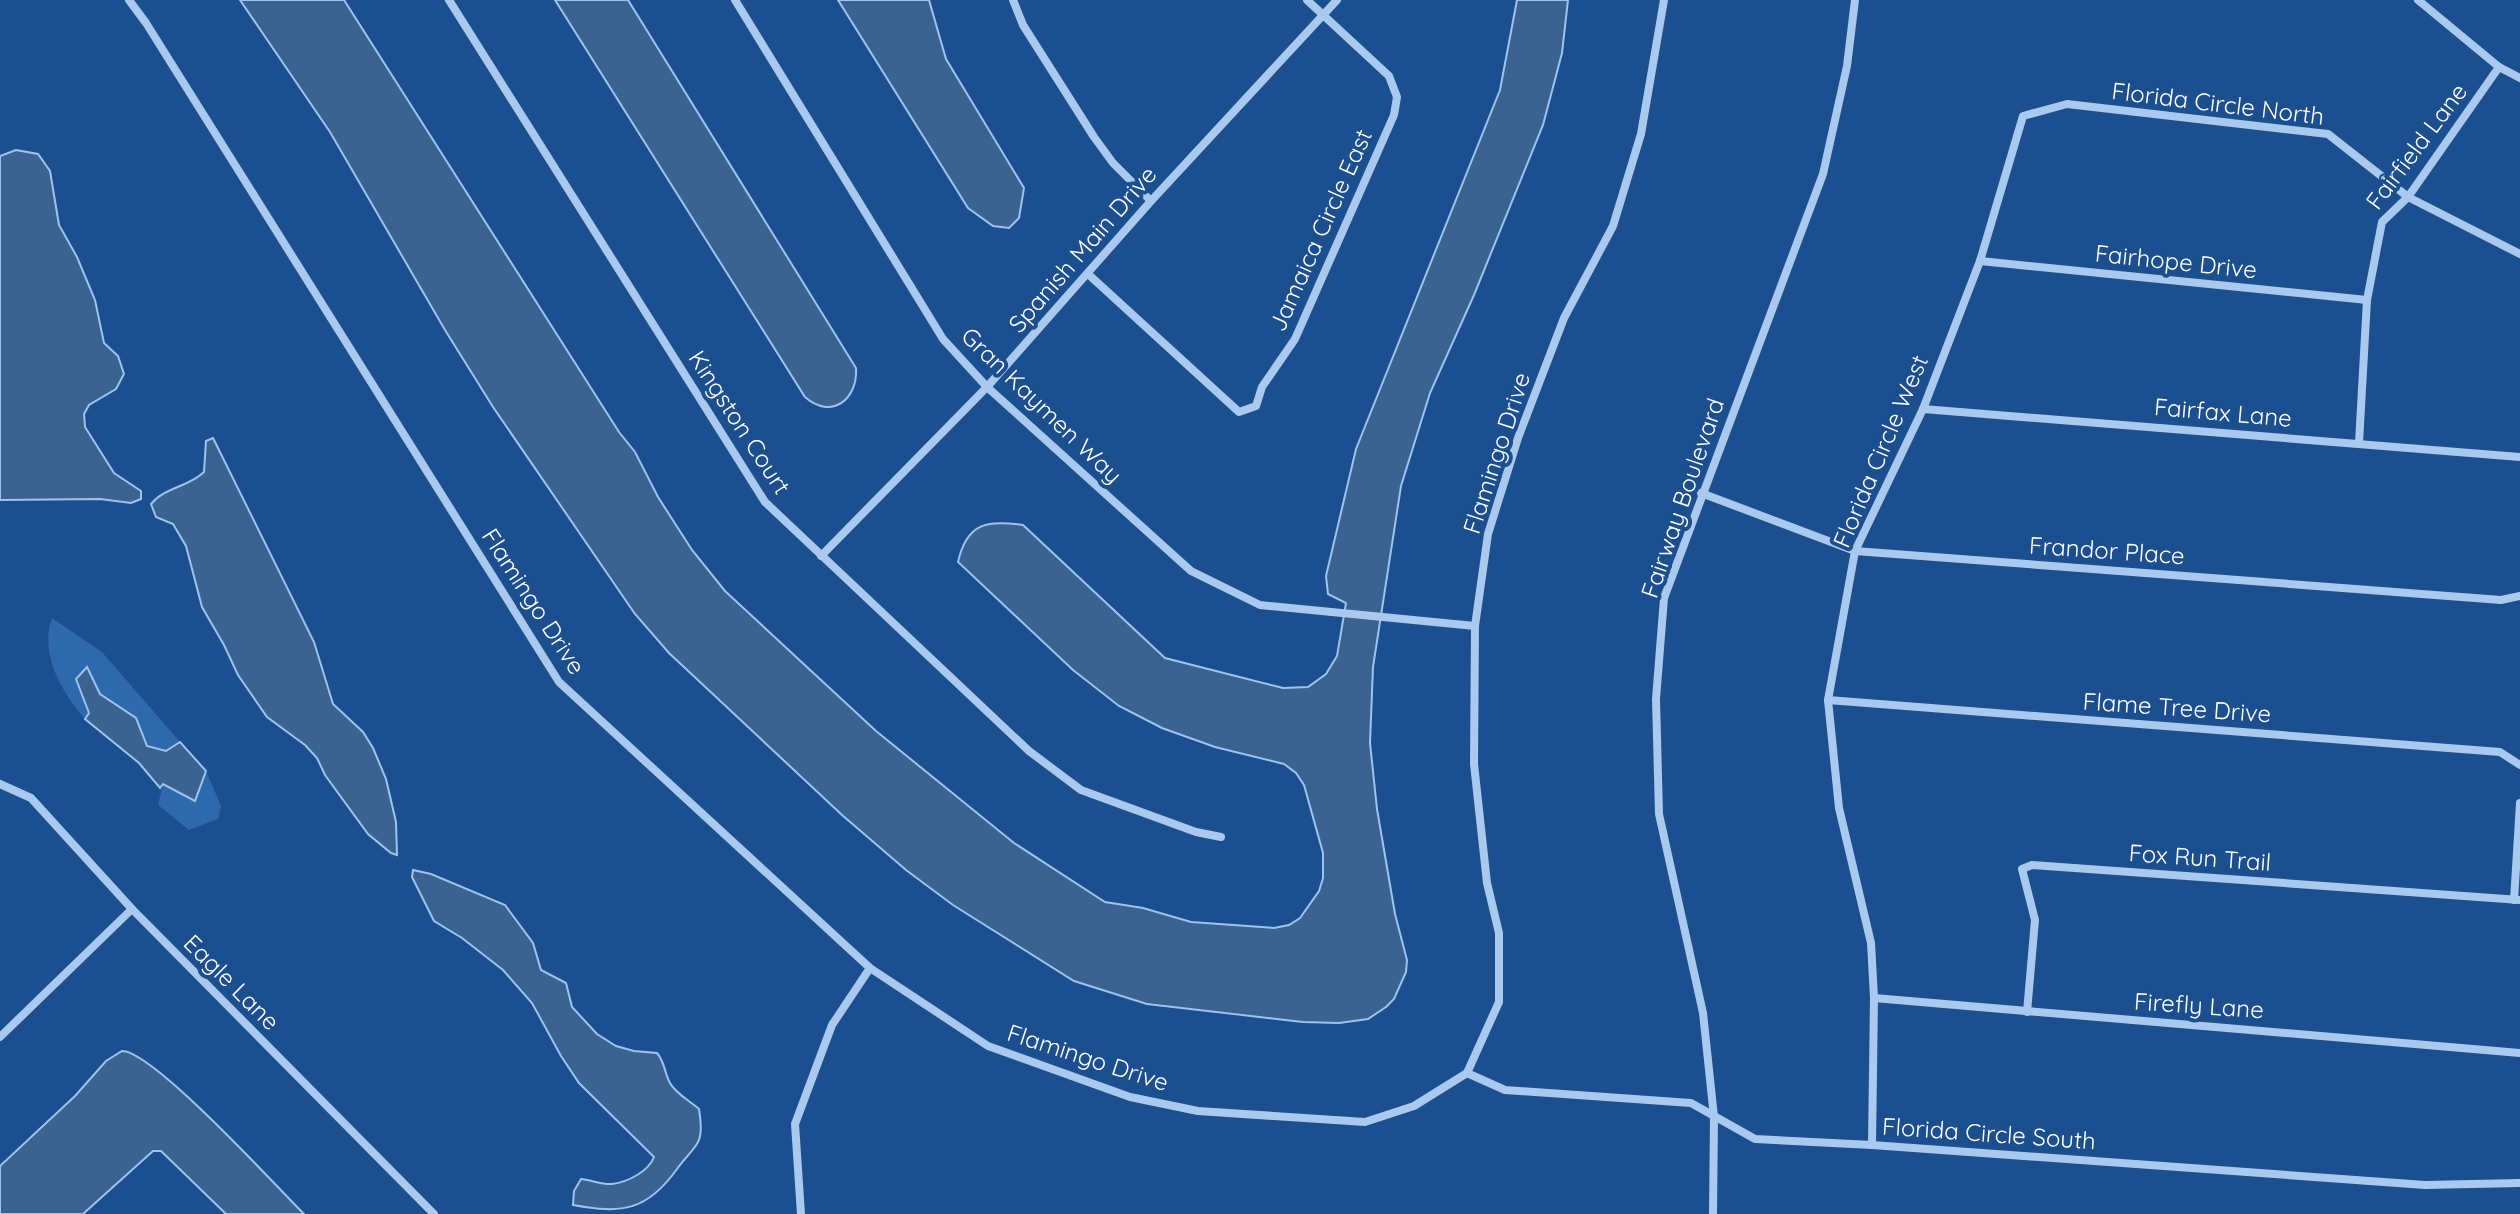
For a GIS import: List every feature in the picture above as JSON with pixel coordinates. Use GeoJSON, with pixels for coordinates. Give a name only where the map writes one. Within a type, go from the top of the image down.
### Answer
{"type":"FeatureCollection","features":[{"type":"Feature","properties":{"kind":"street","name":"Flamingo Drive"},"geometry":{"type":"LineString","coordinates":[[129,0],[559,682],[870,968],[988,1046],[1130,1097],[1198,1111],[1365,1122],[1414,1106],[1467,1073],[1499,1002],[1499,933],[1487,883],[1474,764],[1475,626],[1488,534],[1518,438],[1564,318],[1618,211],[1641,134],[1664,0]]}},
{"type":"Feature","properties":{"kind":"street","name":"Kingston Court"},"geometry":{"type":"LineString","coordinates":[[449,0],[765,502],[1029,751],[1081,790],[1196,832],[1221,837]]}},
{"type":"Feature","properties":{"kind":"street","name":"Gran Kaymen Way"},"geometry":{"type":"LineString","coordinates":[[735,0],[943,339],[987,387],[1191,571],[1260,605],[1475,626]]}},
{"type":"Feature","properties":{"kind":"street"},"geometry":{"type":"LineString","coordinates":[[1013,0],[1023,25],[1094,137],[1113,163],[1151,201]]}},
{"type":"Feature","properties":{"kind":"street"},"geometry":{"type":"LineString","coordinates":[[1307,0],[1323,14]]}},
{"type":"Feature","properties":{"kind":"street","name":"Spanish Main Drive"},"geometry":{"type":"LineString","coordinates":[[821,556],[987,387],[1151,201],[1337,0]]}},
{"type":"Feature","properties":{"kind":"street","name":"Fairway Boulevard"},"geometry":{"type":"LineString","coordinates":[[1713,1214],[1714,1117],[1703,1013],[1659,814],[1656,699],[1664,598],[1823,174],[1847,66],[1855,0]]}},
{"type":"Feature","properties":{"kind":"street"},"geometry":{"type":"LineString","coordinates":[[2418,0],[2499,67],[2520,78]]}},
{"type":"Feature","properties":{"kind":"street","name":"Jamaica Circle East"},"geometry":{"type":"LineString","coordinates":[[1088,274],[1239,412],[1256,406],[1262,387],[1295,339],[1394,115],[1397,97],[1389,76],[1323,14]]}},
{"type":"Feature","properties":{"kind":"street","name":"Fairfield Lane"},"geometry":{"type":"LineString","coordinates":[[2359,443],[2367,300],[2382,222],[2408,197],[2499,67]]}},
{"type":"Feature","properties":{"kind":"street","name":"Florida Circle North"},"geometry":{"type":"LineString","coordinates":[[2023,116],[2067,104],[2328,134],[2408,197],[2520,254]]}},
{"type":"Feature","properties":{"kind":"street","name":"Florida Circle West"},"geometry":{"type":"LineString","coordinates":[[1872,1145],[1874,998],[1871,943],[1839,808],[1828,700],[1855,551],[1923,409],[1980,261],[2023,116]]}},
{"type":"Feature","properties":{"kind":"street","name":"Fairhope Drive"},"geometry":{"type":"LineString","coordinates":[[1980,261],[2367,300]]}},
{"type":"Feature","properties":{"kind":"street","name":"Fairfax Lane"},"geometry":{"type":"LineString","coordinates":[[1923,409],[2520,457]]}},
{"type":"Feature","properties":{"kind":"street","name":"Frandor Place"},"geometry":{"type":"LineString","coordinates":[[1701,493],[1855,551],[2501,600],[2520,596]]}},
{"type":"Feature","properties":{"kind":"street","name":"Flame Tree Drive"},"geometry":{"type":"LineString","coordinates":[[1828,700],[2500,752],[2520,765]]}},
{"type":"Feature","properties":{"kind":"street","name":"Eagle Lane"},"geometry":{"type":"LineString","coordinates":[[0,784],[31,798],[132,909],[434,1214]]}},
{"type":"Feature","properties":{"kind":"street"},"geometry":{"type":"LineString","coordinates":[[2517,900],[2520,803]]}},
{"type":"Feature","properties":{"kind":"street","name":"Fox Run Trail"},"geometry":{"type":"LineString","coordinates":[[2027,1012],[2035,920],[2022,869],[2032,865],[2517,900]]}},
{"type":"Feature","properties":{"kind":"street"},"geometry":{"type":"LineString","coordinates":[[0,1037],[132,909]]}},
{"type":"Feature","properties":{"kind":"street"},"geometry":{"type":"LineString","coordinates":[[801,1214],[795,1124],[832,1025],[870,968]]}},
{"type":"Feature","properties":{"kind":"street","name":"Firefly Lane"},"geometry":{"type":"LineString","coordinates":[[1874,998],[2520,1053]]}},
{"type":"Feature","properties":{"kind":"street","name":"Florida Circle South"},"geometry":{"type":"LineString","coordinates":[[1467,1073],[1505,1090],[1691,1103],[1755,1139],[2425,1185],[2520,1183]]}},
{"type":"Feature","properties":{"kind":"shaded area"},"geometry":{"type":"Polygon","coordinates":[[[240,0],[344,0],[619,432],[635,452],[658,497],[692,550],[725,591],[876,731],[1014,843],[1105,902],[1143,908],[1191,922],[1274,928],[1289,925],[1300,918],[1319,891],[1323,878],[1323,853],[1304,785],[1296,773],[1284,764],[1215,747],[1162,728],[1119,706],[1073,670],[958,562],[962,549],[973,531],[981,527],[999,523],[1023,525],[1165,658],[1283,688],[1308,687],[1326,674],[1337,656],[1346,603],[1328,594],[1326,576],[1356,449],[1500,90],[1517,0],[1568,0],[1562,53],[1543,125],[1474,295],[1430,393],[1401,486],[1373,667],[1370,743],[1377,809],[1395,914],[1407,960],[1406,972],[1394,999],[1368,1019],[1339,1023],[1303,1022],[1147,1004],[1074,981],[953,905],[906,870],[842,815],[669,653],[635,614],[493,407],[330,132],[240,0]]]}},
{"type":"Feature","properties":{"kind":"shaded area"},"geometry":{"type":"Polygon","coordinates":[[[555,0],[628,0],[856,368],[853,389],[841,403],[824,407],[805,397],[555,0]]]}},
{"type":"Feature","properties":{"kind":"shaded area"},"geometry":{"type":"Polygon","coordinates":[[[838,0],[929,0],[946,59],[1024,188],[1019,218],[1009,228],[993,226],[968,208],[838,0]]]}},
{"type":"Feature","properties":{"kind":"shaded area"},"geometry":{"type":"Polygon","coordinates":[[[16,150],[38,154],[50,171],[59,225],[95,300],[104,343],[118,356],[124,374],[116,389],[89,405],[84,414],[85,427],[114,473],[141,491],[141,499],[131,503],[100,499],[0,500],[0,156],[16,150]]]}},
{"type":"Feature","properties":{"kind":"shaded area"},"geometry":{"type":"Polygon","coordinates":[[[213,438],[314,642],[333,704],[363,732],[373,748],[386,779],[396,822],[397,855],[368,834],[305,745],[267,717],[238,675],[202,607],[186,546],[173,524],[156,517],[151,504],[157,498],[204,472],[206,441],[213,438]]]}},
{"type":"Feature","properties":{"kind":"shaded area"},"geometry":{"type":"Polygon","coordinates":[[[52,618],[102,652],[180,742],[166,751],[147,746],[136,718],[76,679],[89,713],[85,719],[68,697],[55,672],[48,645],[52,618]]]}},
{"type":"Feature","properties":{"kind":"shaded area"},"geometry":{"type":"Polygon","coordinates":[[[87,667],[100,694],[136,718],[147,746],[166,751],[180,742],[206,771],[195,801],[163,784],[160,788],[139,763],[85,719],[89,713],[76,679],[87,667]]]}},
{"type":"Feature","properties":{"kind":"shaded area"},"geometry":{"type":"Polygon","coordinates":[[[206,771],[221,806],[218,819],[189,830],[158,805],[163,784],[200,790],[206,771]]]}},
{"type":"Feature","properties":{"kind":"shaded area"},"geometry":{"type":"Polygon","coordinates":[[[413,870],[431,874],[505,905],[533,943],[541,970],[566,983],[572,1007],[597,1034],[616,1046],[657,1053],[672,1087],[699,1109],[701,1131],[697,1144],[655,1194],[620,1209],[573,1205],[574,1191],[581,1179],[608,1184],[625,1181],[643,1171],[654,1157],[579,1083],[532,1003],[503,970],[434,921],[412,877],[413,870]]]}},
{"type":"Feature","properties":{"kind":"shaded area"},"geometry":{"type":"Polygon","coordinates":[[[122,1051],[138,1057],[186,1095],[304,1214],[226,1214],[161,1151],[153,1151],[83,1214],[0,1214],[0,1166],[75,1096],[106,1061],[122,1051]]]}}]}
